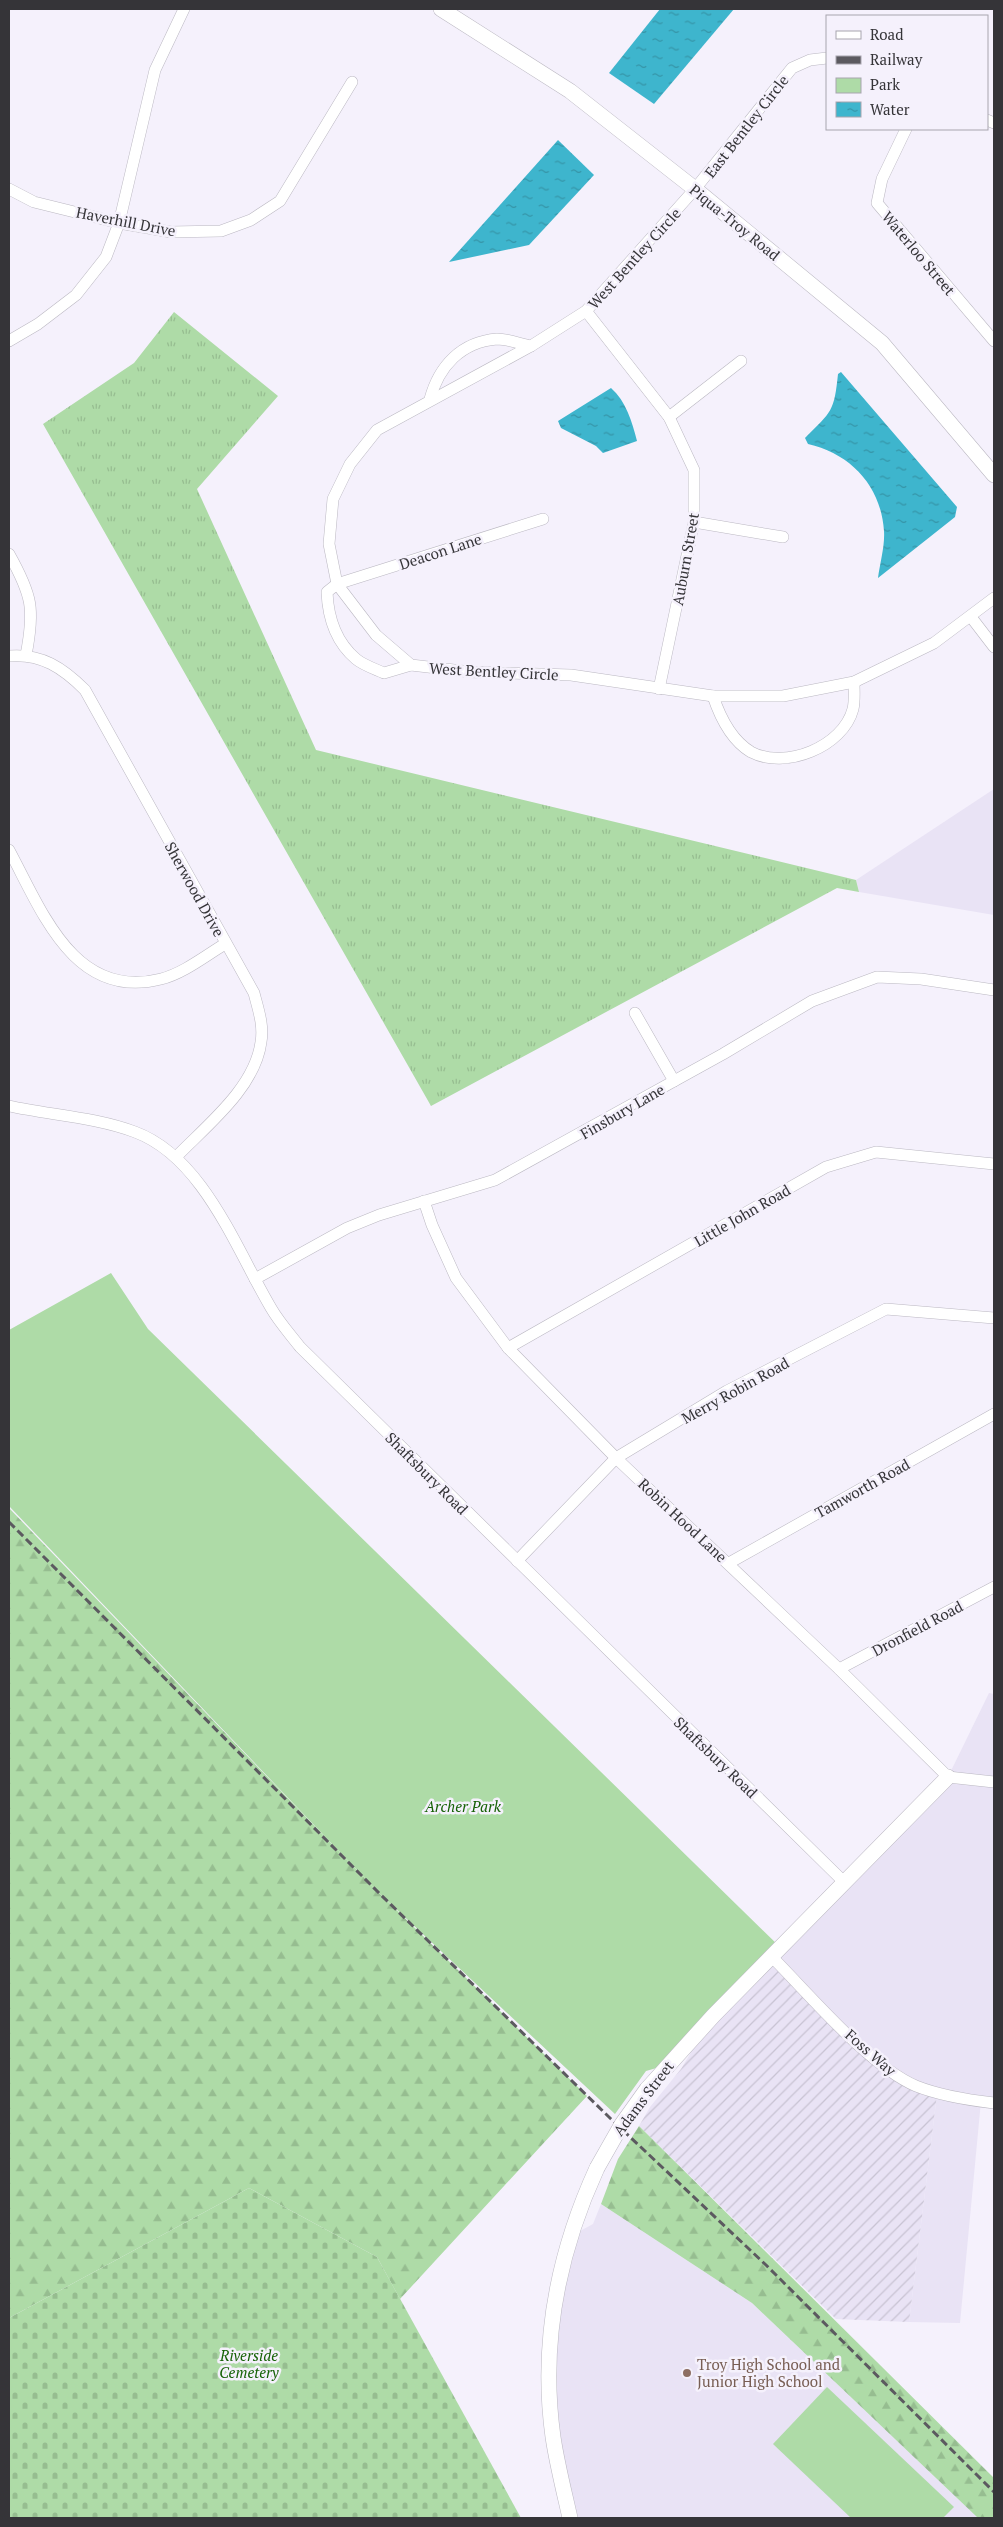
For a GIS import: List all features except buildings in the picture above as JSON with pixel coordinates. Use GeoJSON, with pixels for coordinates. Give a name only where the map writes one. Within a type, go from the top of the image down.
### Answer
{"type":"FeatureCollection","features":[{"type":"Feature","properties":{"kind":"street"},"geometry":{"type":"LineString","coordinates":[[9,341],[38,324],[76,295],[106,257],[119,223],[155,70],[184,9]]}},
{"type":"Feature","properties":{"kind":"street","name":"Piqua-Troy Road"},"geometry":{"type":"LineString","coordinates":[[441,9],[570,91],[695,189],[882,343],[994,475]]}},
{"type":"Feature","properties":{"kind":"street","name":"East Bentley Circle"},"geometry":{"type":"LineString","coordinates":[[695,189],[792,68],[810,60],[826,58]]}},
{"type":"Feature","properties":{"kind":"street","name":"Haverhill Drive"},"geometry":{"type":"LineString","coordinates":[[9,190],[34,202],[119,223],[172,232],[221,231],[251,220],[280,201],[352,82]]}},
{"type":"Feature","properties":{"kind":"street","name":"Waterloo Street"},"geometry":{"type":"LineString","coordinates":[[906,130],[882,179],[877,203],[994,341]]}},
{"type":"Feature","properties":{"kind":"street","name":"West Bentley Circle"},"geometry":{"type":"LineString","coordinates":[[695,189],[586,311],[531,346],[430,399],[377,430],[350,464],[333,499],[329,544],[337,584],[376,635],[411,666],[470,672],[571,675],[713,696],[784,696],[854,682],[934,643],[994,598]]}},
{"type":"Feature","properties":{"kind":"street","name":"Auburn Street"},"geometry":{"type":"LineString","coordinates":[[586,311],[669,417],[694,470],[694,522],[659,689]]}},
{"type":"Feature","properties":{"kind":"street"},"geometry":{"type":"LineString","coordinates":[[430,399],[434,384],[444,366],[457,353],[478,343],[498,339],[531,346]]}},
{"type":"Feature","properties":{"kind":"street"},"geometry":{"type":"LineString","coordinates":[[669,417],[740,361]]}},
{"type":"Feature","properties":{"kind":"street","name":"Deacon Lane"},"geometry":{"type":"LineString","coordinates":[[337,584],[543,518]]}},
{"type":"Feature","properties":{"kind":"street"},"geometry":{"type":"LineString","coordinates":[[694,522],[783,537]]}},
{"type":"Feature","properties":{"kind":"street"},"geometry":{"type":"LineString","coordinates":[[9,554],[25,583],[30,602],[32,623],[26,655]]}},
{"type":"Feature","properties":{"kind":"street"},"geometry":{"type":"LineString","coordinates":[[337,584],[326,592],[328,613],[340,640],[356,660],[384,673],[411,666]]}},
{"type":"Feature","properties":{"kind":"street"},"geometry":{"type":"LineString","coordinates":[[971,616],[994,648]]}},
{"type":"Feature","properties":{"kind":"street","name":"Sherwood Drive"},"geometry":{"type":"LineString","coordinates":[[9,656],[26,655],[39,658],[67,672],[85,690],[254,993],[261,1018],[261,1042],[251,1069],[237,1094],[176,1157]]}},
{"type":"Feature","properties":{"kind":"street"},"geometry":{"type":"LineString","coordinates":[[713,696],[718,711],[732,736],[752,752],[774,759],[809,753],[838,737],[853,710],[854,682]]}},
{"type":"Feature","properties":{"kind":"street"},"geometry":{"type":"LineString","coordinates":[[9,850],[64,947],[82,964],[105,977],[135,982],[162,979],[180,972],[225,944]]}},
{"type":"Feature","properties":{"kind":"street","name":"Finsbury Lane"},"geometry":{"type":"LineString","coordinates":[[255,1280],[348,1228],[424,1201],[495,1180],[552,1151],[812,1002],[877,977],[921,979],[994,990]]}},
{"type":"Feature","properties":{"kind":"street"},"geometry":{"type":"LineString","coordinates":[[634,1014],[674,1081]]}},
{"type":"Feature","properties":{"kind":"street","name":"Shaftsbury Road"},"geometry":{"type":"LineString","coordinates":[[9,1106],[120,1127],[150,1138],[176,1157],[204,1190],[278,1319],[300,1347],[844,1882]]}},
{"type":"Feature","properties":{"kind":"street","name":"Little John Road"},"geometry":{"type":"LineString","coordinates":[[508,1348],[826,1167],[876,1152],[994,1164]]}},
{"type":"Feature","properties":{"kind":"street","name":"Robin Hood Lane"},"geometry":{"type":"LineString","coordinates":[[424,1201],[432,1225],[456,1278],[508,1348],[616,1458],[839,1669],[948,1778]]}},
{"type":"Feature","properties":{"kind":"street","name":"Merry Robin Road"},"geometry":{"type":"LineString","coordinates":[[517,1562],[616,1458],[727,1391],[886,1309],[994,1318]]}},
{"type":"Feature","properties":{"kind":"street","name":"Tamworth Road"},"geometry":{"type":"LineString","coordinates":[[729,1563],[994,1414]]}},
{"type":"Feature","properties":{"kind":"street","name":"Dronfield Road"},"geometry":{"type":"LineString","coordinates":[[839,1669],[994,1587]]}},
{"type":"Feature","properties":{"kind":"street"},"geometry":{"type":"LineString","coordinates":[[948,1778],[994,1782]]}},
{"type":"Feature","properties":{"kind":"street","name":"Adams Street"},"geometry":{"type":"LineString","coordinates":[[570,2518],[550,2411],[550,2336],[562,2261],[577,2213],[597,2168],[622,2124],[646,2089],[713,2016],[948,1778]]}},
{"type":"Feature","properties":{"kind":"street","name":"Foss Way"},"geometry":{"type":"LineString","coordinates":[[772,1956],[844,2030],[891,2072],[937,2094],[994,2102]]}},
{"type":"Feature","properties":{"kind":"shaded area"},"geometry":{"type":"Polygon","coordinates":[[[994,789],[994,915],[859,892],[856,880],[994,789]]]}},
{"type":"Feature","properties":{"kind":"shaded area"},"geometry":{"type":"Polygon","coordinates":[[[989,1693],[994,1694],[994,2103],[981,2101],[960,2323],[909,2322],[937,2094],[891,2073],[772,1957],[948,1777],[989,1693]]]}},
{"type":"Feature","properties":{"kind":"shaded area"},"geometry":{"type":"Polygon","coordinates":[[[772,1957],[891,2073],[937,2094],[909,2322],[836,2319],[639,2126],[650,2107],[681,2069],[713,2016],[772,1957]]]}},
{"type":"Feature","properties":{"kind":"shaded area","name":"Troy High School and Junior High School"},"geometry":{"type":"Polygon","coordinates":[[[601,2204],[752,2303],[978,2518],[570,2518],[549,2386],[569,2237],[593,2224],[601,2204]]]}},
{"type":"Feature","properties":{"kind":"green space"},"geometry":{"type":"Polygon","coordinates":[[[174,312],[278,396],[197,489],[316,750],[856,880],[859,892],[837,888],[431,1106],[43,424],[134,363],[174,312]]]}},
{"type":"Feature","properties":{"kind":"green space","name":"Archer Park"},"geometry":{"type":"Polygon","coordinates":[[[111,1273],[148,1329],[781,1948],[667,2065],[646,2071],[615,2114],[379,1893],[9,1506],[9,1330],[111,1273]]]}},
{"type":"Feature","properties":{"kind":"green space"},"geometry":{"type":"Polygon","coordinates":[[[9,1508],[379,1893],[587,2096],[400,2299],[377,2257],[249,2188],[9,2318],[9,1508]]]}},
{"type":"Feature","properties":{"kind":"green space"},"geometry":{"type":"Polygon","coordinates":[[[639,2126],[994,2478],[994,2518],[978,2518],[752,2303],[601,2204],[618,2159],[639,2126]]]}},
{"type":"Feature","properties":{"kind":"green space","name":"Riverside Cemetery"},"geometry":{"type":"Polygon","coordinates":[[[249,2188],[377,2257],[521,2518],[9,2518],[9,2318],[249,2188]]]}},
{"type":"Feature","properties":{"kind":"green space"},"geometry":{"type":"Polygon","coordinates":[[[827,2387],[954,2507],[943,2518],[851,2518],[773,2444],[827,2387]]]}},
{"type":"Feature","properties":{"kind":"water"},"geometry":{"type":"Polygon","coordinates":[[[660,9],[734,9],[654,104],[609,73],[660,9]]]}},
{"type":"Feature","properties":{"kind":"water"},"geometry":{"type":"Polygon","coordinates":[[[558,140],[594,175],[529,245],[449,262],[558,140]]]}},
{"type":"Feature","properties":{"kind":"water"},"geometry":{"type":"Polygon","coordinates":[[[841,372],[957,507],[955,517],[878,578],[884,531],[882,515],[870,486],[861,474],[838,455],[808,444],[805,438],[830,410],[835,396],[838,374],[841,372]]]}},
{"type":"Feature","properties":{"kind":"water"},"geometry":{"type":"Polygon","coordinates":[[[611,388],[621,399],[631,419],[637,441],[603,453],[596,446],[561,428],[558,421],[611,388]]]}},
{"type":"Feature","properties":{"kind":"railway"},"geometry":{"type":"LineString","coordinates":[[9,1522],[379,1893],[611,2119],[766,2265],[994,2492]]}},
{"type":"Feature","properties":{"kind":"place","name":"Troy High School and Junior High School"},"geometry":{"type":"Point","coordinates":[687,2373]}}]}
